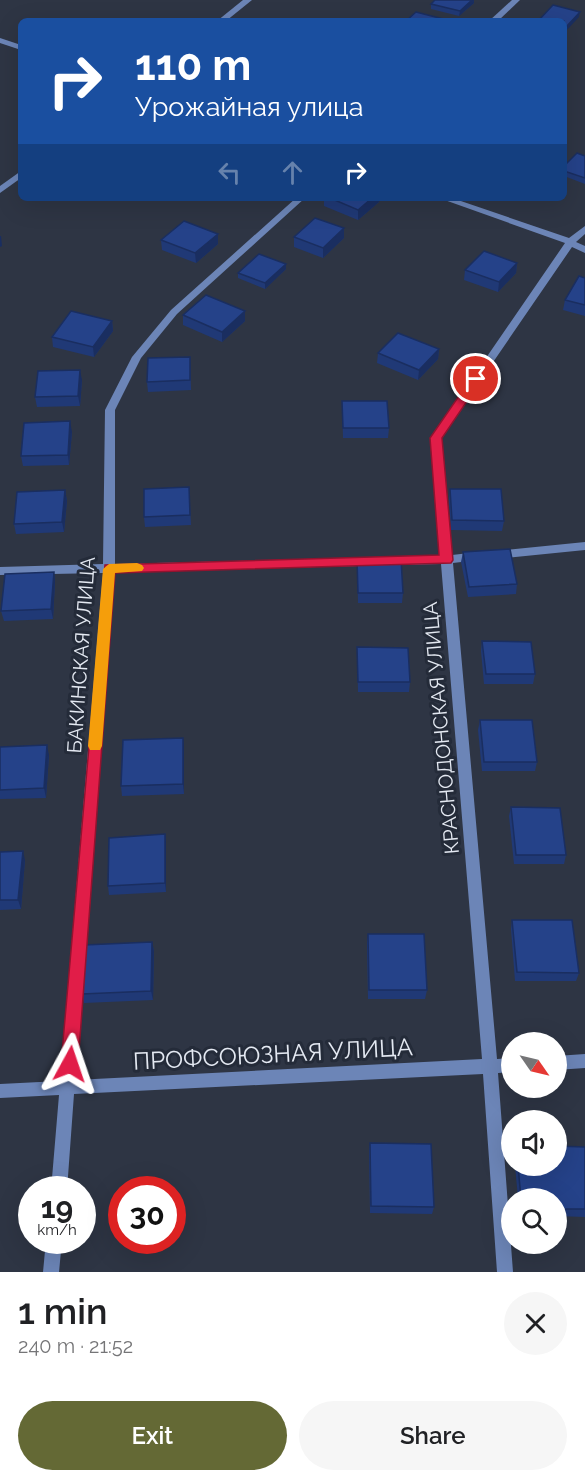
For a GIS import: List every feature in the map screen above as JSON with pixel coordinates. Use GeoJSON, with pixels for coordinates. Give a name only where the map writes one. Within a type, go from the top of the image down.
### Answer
{"type":"FeatureCollection","features":[{"type":"Feature","properties":{"kind":"street"},"geometry":{"type":"LineString","coordinates":[[225,18],[248,0]]}},
{"type":"Feature","properties":{"kind":"street"},"geometry":{"type":"LineString","coordinates":[[496,18],[516,0]]}},
{"type":"Feature","properties":{"kind":"street"},"geometry":{"type":"LineString","coordinates":[[0,40],[18,47]]}},
{"type":"Feature","properties":{"kind":"street"},"geometry":{"type":"LineString","coordinates":[[0,190],[18,176]]}},
{"type":"Feature","properties":{"kind":"street","name":"БАКИНСКАЯ УЛИЦА"},"geometry":{"type":"LineString","coordinates":[[60,1176],[109,569],[110,410],[137,357],[174,312],[298,201]]}},
{"type":"Feature","properties":{"kind":"street"},"geometry":{"type":"LineString","coordinates":[[452,201],[570,242],[585,250]]}},
{"type":"Feature","properties":{"kind":"street","name":"КРАСНОДОНСКАЯ УЛИЦА"},"geometry":{"type":"LineString","coordinates":[[505,1272],[490,1066],[436,438],[570,242],[585,229]]}},
{"type":"Feature","properties":{"kind":"street"},"geometry":{"type":"LineString","coordinates":[[0,571],[446,560],[585,546]]}},
{"type":"Feature","properties":{"kind":"street"},"geometry":{"type":"LineString","coordinates":[[567,1062],[585,1061]]}},
{"type":"Feature","properties":{"kind":"street","name":"ПРОФСОЮЗНАЯ УЛИЦА"},"geometry":{"type":"LineString","coordinates":[[0,1092],[501,1066]]}},
{"type":"Feature","properties":{"kind":"street"},"geometry":{"type":"LineString","coordinates":[[51,1272],[53,1254]]}},
{"type":"Feature","properties":{"kind":"building"},"geometry":{"type":"Polygon","coordinates":[[[435,0],[472,0],[460,11],[431,4],[435,0]]]}},
{"type":"Feature","properties":{"kind":"building"},"geometry":{"type":"Polygon","coordinates":[[[553,5],[580,12],[567,26],[567,18],[541,18],[553,5]]]}},
{"type":"Feature","properties":{"kind":"building"},"geometry":{"type":"Polygon","coordinates":[[[416,12],[439,18],[409,18],[416,12]]]}},
{"type":"Feature","properties":{"kind":"building"},"geometry":{"type":"Polygon","coordinates":[[[577,153],[585,156],[585,178],[567,172],[567,163],[577,153]]]}},
{"type":"Feature","properties":{"kind":"building"},"geometry":{"type":"Polygon","coordinates":[[[337,201],[368,201],[358,210],[337,201]]]}},
{"type":"Feature","properties":{"kind":"building"},"geometry":{"type":"Polygon","coordinates":[[[315,218],[344,228],[323,248],[294,237],[315,218]]]}},
{"type":"Feature","properties":{"kind":"building"},"geometry":{"type":"Polygon","coordinates":[[[184,221],[218,234],[195,253],[161,240],[184,221]]]}},
{"type":"Feature","properties":{"kind":"building"},"geometry":{"type":"Polygon","coordinates":[[[484,251],[517,263],[499,282],[465,270],[484,251]]]}},
{"type":"Feature","properties":{"kind":"building"},"geometry":{"type":"Polygon","coordinates":[[[259,254],[286,264],[265,283],[238,273],[259,254]]]}},
{"type":"Feature","properties":{"kind":"building"},"geometry":{"type":"Polygon","coordinates":[[[579,276],[585,278],[585,305],[565,300],[579,276]]]}},
{"type":"Feature","properties":{"kind":"building"},"geometry":{"type":"Polygon","coordinates":[[[206,295],[245,311],[222,332],[183,315],[206,295]]]}},
{"type":"Feature","properties":{"kind":"building"},"geometry":{"type":"Polygon","coordinates":[[[71,311],[112,321],[93,347],[52,337],[71,311]]]}},
{"type":"Feature","properties":{"kind":"building"},"geometry":{"type":"Polygon","coordinates":[[[398,333],[439,349],[419,370],[378,353],[398,333]]]}},
{"type":"Feature","properties":{"kind":"building"},"geometry":{"type":"Polygon","coordinates":[[[190,357],[190,380],[147,382],[148,358],[190,357]]]}},
{"type":"Feature","properties":{"kind":"building"},"geometry":{"type":"Polygon","coordinates":[[[80,370],[78,396],[35,397],[38,371],[80,370]]]}},
{"type":"Feature","properties":{"kind":"building"},"geometry":{"type":"Polygon","coordinates":[[[342,401],[387,401],[389,428],[343,428],[342,401]]]}},
{"type":"Feature","properties":{"kind":"building"},"geometry":{"type":"Polygon","coordinates":[[[70,421],[68,455],[21,456],[24,423],[70,421]]]}},
{"type":"Feature","properties":{"kind":"building"},"geometry":{"type":"Polygon","coordinates":[[[189,487],[190,515],[144,517],[144,489],[189,487]]]}},
{"type":"Feature","properties":{"kind":"building"},"geometry":{"type":"Polygon","coordinates":[[[450,489],[501,489],[504,521],[452,520],[450,489]]]}},
{"type":"Feature","properties":{"kind":"building"},"geometry":{"type":"Polygon","coordinates":[[[65,490],[62,522],[14,524],[17,492],[65,490]]]}},
{"type":"Feature","properties":{"kind":"building"},"geometry":{"type":"Polygon","coordinates":[[[510,549],[517,584],[469,587],[463,552],[510,549]]]}},
{"type":"Feature","properties":{"kind":"building"},"geometry":{"type":"Polygon","coordinates":[[[357,559],[401,559],[403,593],[358,593],[357,559]]]}},
{"type":"Feature","properties":{"kind":"building"},"geometry":{"type":"Polygon","coordinates":[[[54,572],[51,609],[1,611],[5,574],[54,572]]]}},
{"type":"Feature","properties":{"kind":"building"},"geometry":{"type":"Polygon","coordinates":[[[482,641],[531,642],[535,674],[486,674],[482,641]]]}},
{"type":"Feature","properties":{"kind":"building"},"geometry":{"type":"Polygon","coordinates":[[[357,647],[408,648],[410,682],[358,682],[357,647]]]}},
{"type":"Feature","properties":{"kind":"building"},"geometry":{"type":"Polygon","coordinates":[[[480,720],[532,720],[537,762],[484,762],[480,720]]]}},
{"type":"Feature","properties":{"kind":"building"},"geometry":{"type":"Polygon","coordinates":[[[183,738],[183,784],[121,786],[123,740],[183,738]]]}},
{"type":"Feature","properties":{"kind":"building"},"geometry":{"type":"Polygon","coordinates":[[[47,745],[44,788],[0,790],[0,747],[47,745]]]}},
{"type":"Feature","properties":{"kind":"building"},"geometry":{"type":"Polygon","coordinates":[[[511,807],[560,808],[566,855],[516,855],[511,807]]]}},
{"type":"Feature","properties":{"kind":"building"},"geometry":{"type":"Polygon","coordinates":[[[165,834],[165,883],[108,886],[109,838],[165,834]]]}},
{"type":"Feature","properties":{"kind":"building"},"geometry":{"type":"Polygon","coordinates":[[[23,851],[18,900],[0,900],[0,852],[23,851]]]}},
{"type":"Feature","properties":{"kind":"building"},"geometry":{"type":"Polygon","coordinates":[[[512,920],[572,920],[579,973],[517,972],[512,920]]]}},
{"type":"Feature","properties":{"kind":"building"},"geometry":{"type":"Polygon","coordinates":[[[368,934],[424,934],[427,990],[369,990],[368,934]]]}},
{"type":"Feature","properties":{"kind":"building"},"geometry":{"type":"Polygon","coordinates":[[[152,942],[151,991],[82,994],[84,945],[152,942]]]}},
{"type":"Feature","properties":{"kind":"building"},"geometry":{"type":"Polygon","coordinates":[[[370,1143],[431,1144],[434,1207],[371,1206],[370,1143]]]}},
{"type":"Feature","properties":{"kind":"building"},"geometry":{"type":"Polygon","coordinates":[[[567,1146],[585,1147],[585,1209],[567,1209],[567,1188],[520,1188],[519,1176],[567,1176],[567,1146]]]}},
{"type":"Feature","properties":{"kind":"slow traffic"},"geometry":{"type":"LineString","coordinates":[[95,746],[109,569],[137,568]]}},
{"type":"Feature","properties":{"kind":"route"},"geometry":{"type":"LineString","coordinates":[[70,1064],[109,569],[446,560],[436,438],[476,379]]}}]}
